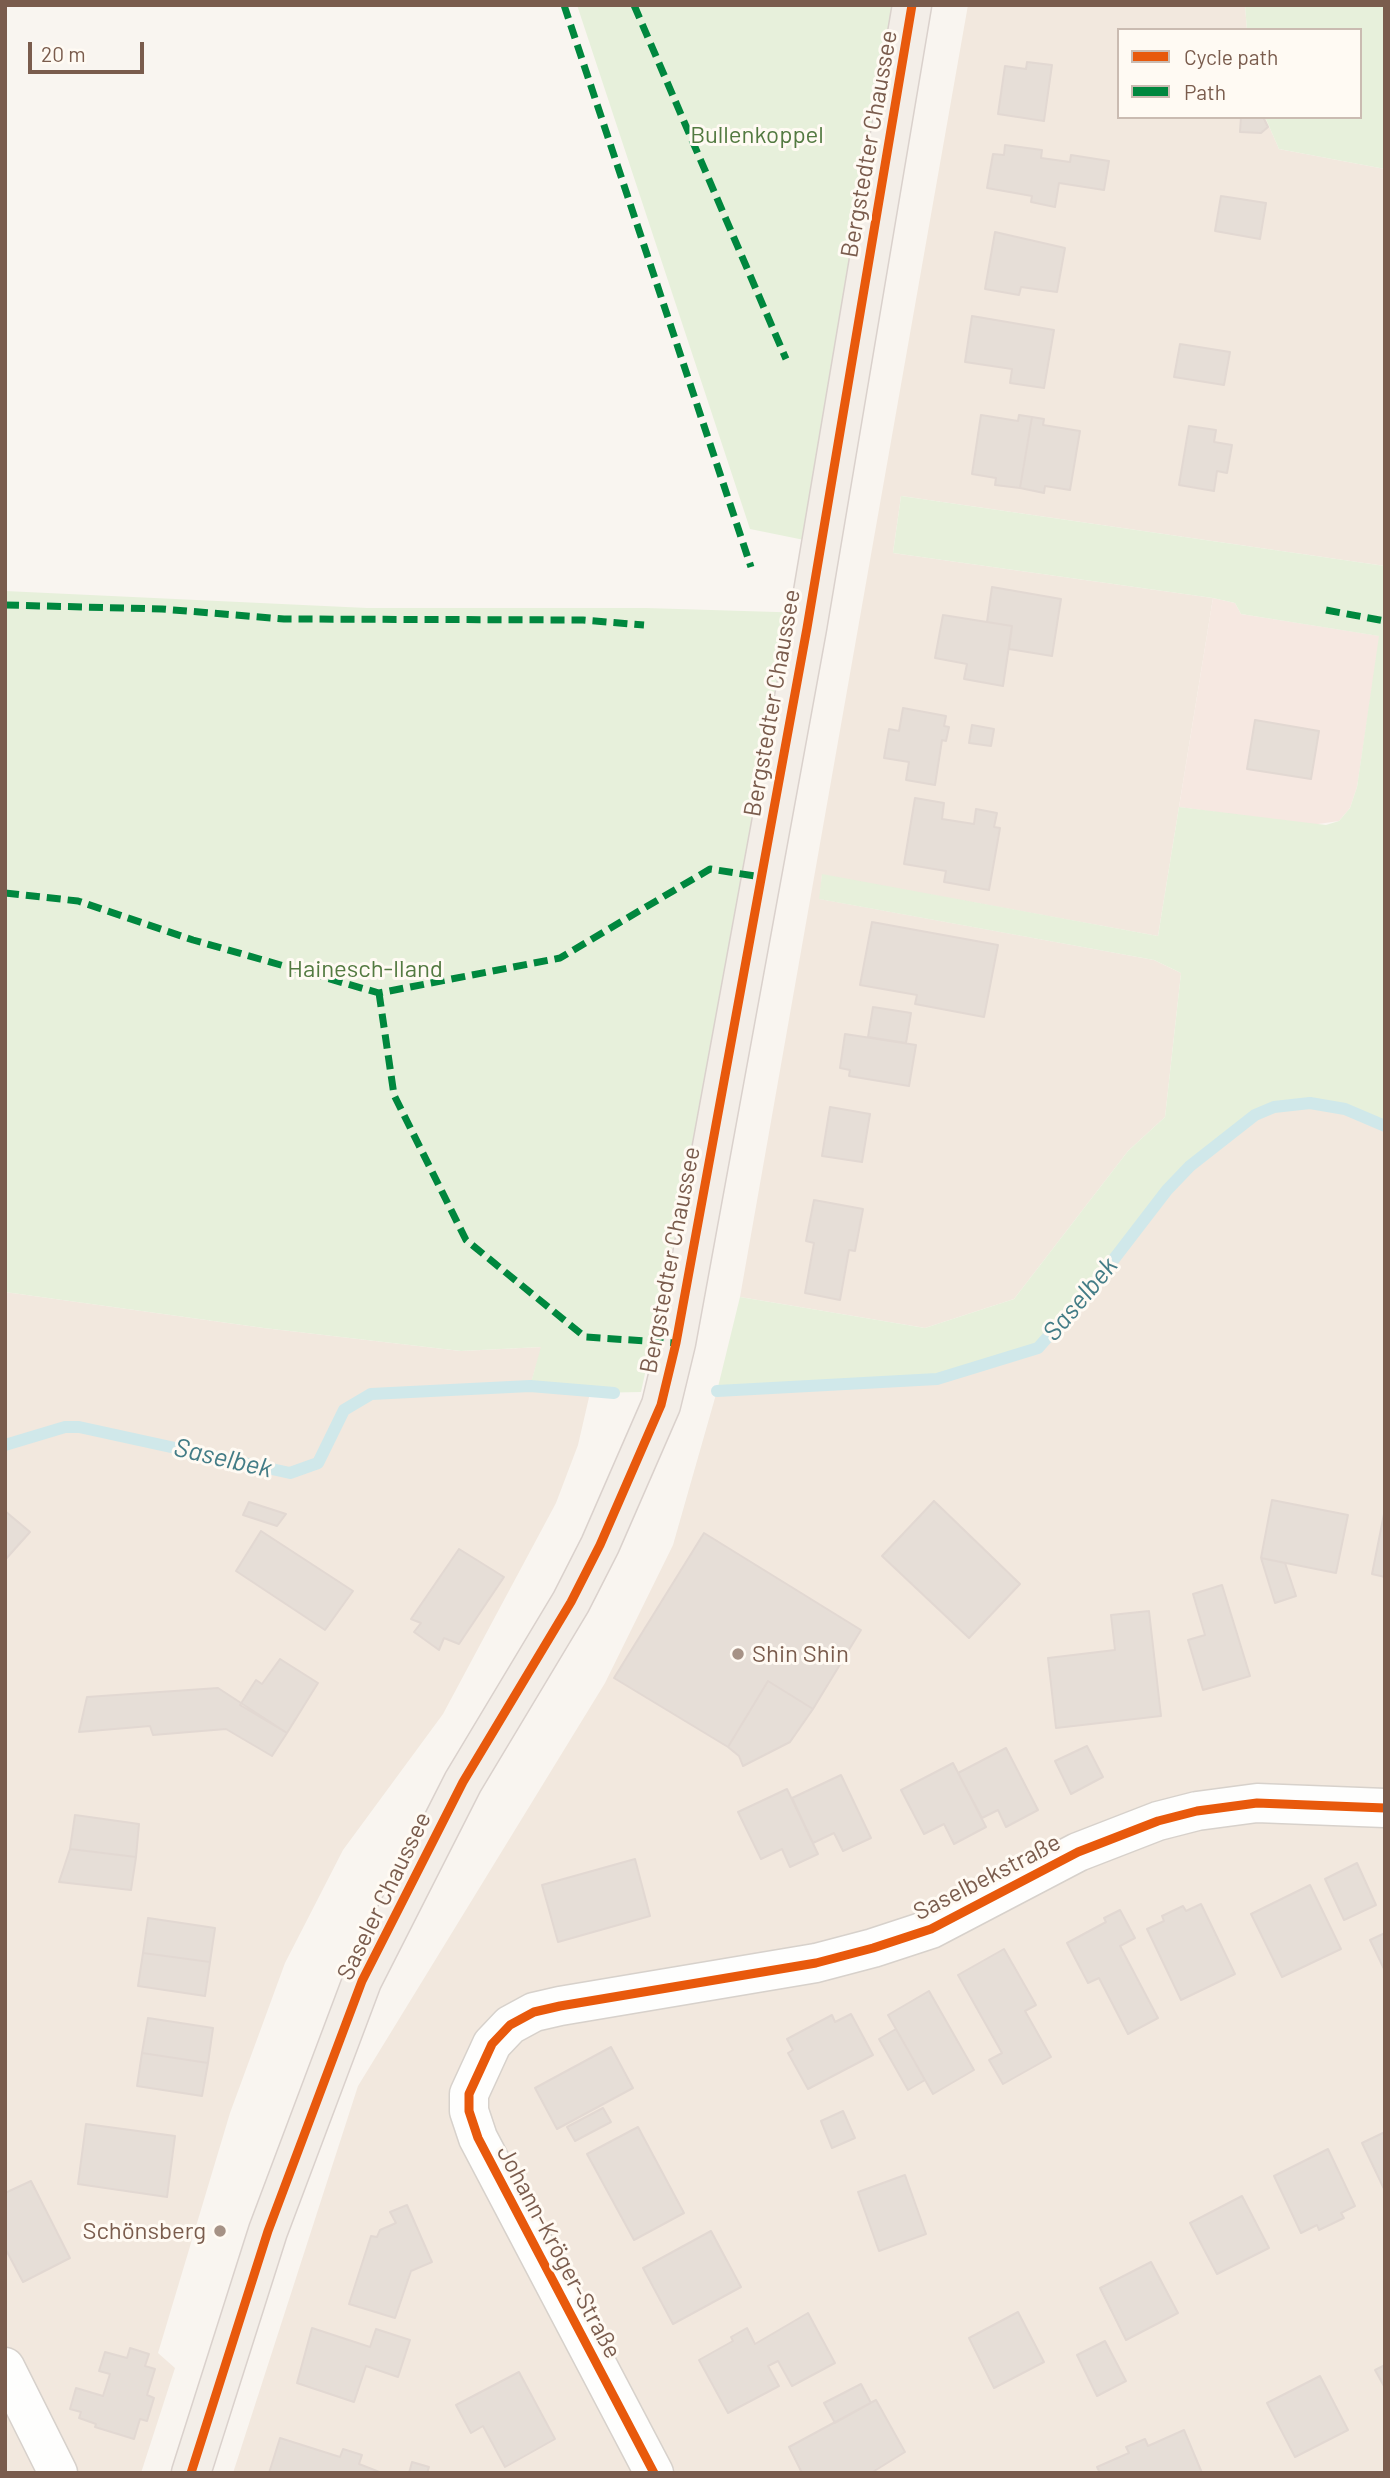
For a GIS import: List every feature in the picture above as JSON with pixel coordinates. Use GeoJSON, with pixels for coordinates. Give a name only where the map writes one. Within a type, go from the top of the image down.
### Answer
{"type":"FeatureCollection","features":[{"type":"Feature","properties":{"kind":"main road","name":"Bergstedter Chaussee"},"geometry":{"type":"LineString","coordinates":[[661,1405],[676,1343],[807,628],[912,5]]}},
{"type":"Feature","properties":{"kind":"main road","name":"Saseler Chaussee"},"geometry":{"type":"LineString","coordinates":[[191,2473],[268,2231],[362,1981],[463,1782],[571,1602],[600,1545],[661,1405]]}},
{"type":"Feature","properties":{"kind":"street","name":"Saselbekstraße"},"geometry":{"type":"LineString","coordinates":[[492,2044],[510,2025],[534,2012],[816,1963],[919,1933],[1078,1852],[1158,1821],[1197,1811],[1257,1803],[1385,1808]]}},
{"type":"Feature","properties":{"kind":"street","name":"Johann-Kröger-Straße"},"geometry":{"type":"LineString","coordinates":[[492,2044],[469,2094],[469,2111],[478,2138],[654,2473]]}},
{"type":"Feature","properties":{"kind":"street"},"geometry":{"type":"LineString","coordinates":[[5,2367],[58,2473]]}},
{"type":"Feature","properties":{"kind":"shaded area"},"geometry":{"type":"Polygon","coordinates":[[[968,5],[1245,5],[1247,28],[1117,28],[1117,119],[1266,119],[1279,149],[1385,169],[1385,566],[901,496],[893,553],[1213,598],[1158,936],[822,875],[820,899],[1154,960],[1181,973],[1165,1117],[1128,1151],[1014,1299],[925,1328],[740,1297],[968,5]]]}},
{"type":"Feature","properties":{"kind":"shaded area"},"geometry":{"type":"Polygon","coordinates":[[[1213,598],[1235,603],[1241,614],[1380,636],[1357,787],[1350,808],[1339,821],[1311,825],[1179,807],[1213,598]]]}},
{"type":"Feature","properties":{"kind":"shaded area"},"geometry":{"type":"Polygon","coordinates":[[[1310,1103],[1345,1109],[1385,1126],[1385,2473],[233,2473],[358,2086],[605,1683],[673,1545],[717,1391],[937,1379],[1038,1348],[1094,1285],[1156,1203],[1190,1166],[1255,1115],[1274,1107],[1310,1103]]]}},
{"type":"Feature","properties":{"kind":"shaded area"},"geometry":{"type":"Polygon","coordinates":[[[5,1292],[264,1328],[461,1351],[542,1347],[530,1386],[590,1393],[578,1445],[556,1503],[443,1714],[343,1850],[285,1963],[230,2113],[158,2353],[175,2368],[141,2473],[5,2473],[5,1292]]]}},
{"type":"Feature","properties":{"kind":"green space","name":"Bullenkoppel"},"geometry":{"type":"Polygon","coordinates":[[[577,5],[912,5],[819,543],[750,529],[577,5]]]}},
{"type":"Feature","properties":{"kind":"green space"},"geometry":{"type":"Polygon","coordinates":[[[1245,5],[1385,5],[1385,169],[1279,149],[1266,119],[1362,119],[1362,28],[1247,28],[1245,5]]]}},
{"type":"Feature","properties":{"kind":"green space"},"geometry":{"type":"Polygon","coordinates":[[[901,496],[1385,566],[1385,1126],[1345,1109],[1310,1103],[1274,1107],[1255,1115],[1190,1166],[1167,1190],[1094,1285],[1038,1348],[937,1379],[717,1391],[740,1297],[925,1328],[1014,1299],[1128,1151],[1165,1117],[1181,973],[1154,960],[819,899],[822,874],[1158,936],[1179,807],[1326,825],[1339,821],[1350,808],[1357,787],[1379,636],[1241,614],[1235,603],[1213,598],[893,553],[901,496]]]}},
{"type":"Feature","properties":{"kind":"green space","name":"Hainesch-Iland"},"geometry":{"type":"Polygon","coordinates":[[[5,591],[367,608],[646,608],[809,613],[641,1392],[590,1393],[530,1386],[541,1347],[461,1351],[264,1328],[5,1292],[5,591]]]}},
{"type":"Feature","properties":{"kind":"building"},"geometry":{"type":"Polygon","coordinates":[[[1027,62],[1052,65],[1044,121],[998,114],[1005,66],[1026,69],[1027,62]]]}},
{"type":"Feature","properties":{"kind":"building"},"geometry":{"type":"Polygon","coordinates":[[[1241,119],[1264,119],[1268,127],[1261,133],[1240,132],[1241,119]]]}},
{"type":"Feature","properties":{"kind":"building"},"geometry":{"type":"Polygon","coordinates":[[[1005,145],[1042,150],[1041,158],[1070,162],[1071,155],[1109,161],[1104,190],[1059,183],[1055,207],[1031,202],[1032,196],[987,188],[993,154],[1004,155],[1005,145]]]}},
{"type":"Feature","properties":{"kind":"building"},"geometry":{"type":"Polygon","coordinates":[[[1221,196],[1266,203],[1260,239],[1215,231],[1221,196]]]}},
{"type":"Feature","properties":{"kind":"building"},"geometry":{"type":"Polygon","coordinates":[[[995,232],[1065,248],[1057,292],[1021,287],[1019,295],[985,289],[995,232]]]}},
{"type":"Feature","properties":{"kind":"building"},"geometry":{"type":"Polygon","coordinates":[[[972,316],[1054,330],[1044,388],[1010,383],[1012,369],[965,362],[972,316]]]}},
{"type":"Feature","properties":{"kind":"building"},"geometry":{"type":"Polygon","coordinates":[[[1180,344],[1230,352],[1224,385],[1174,377],[1180,344]]]}},
{"type":"Feature","properties":{"kind":"building"},"geometry":{"type":"Polygon","coordinates":[[[981,415],[1018,421],[1019,415],[1032,417],[1020,488],[995,485],[996,478],[972,474],[981,415]]]}},
{"type":"Feature","properties":{"kind":"building"},"geometry":{"type":"Polygon","coordinates":[[[1032,417],[1044,419],[1043,425],[1080,431],[1070,490],[1045,486],[1044,493],[1020,488],[1032,417]]]}},
{"type":"Feature","properties":{"kind":"building"},"geometry":{"type":"Polygon","coordinates":[[[1189,426],[1216,430],[1214,442],[1232,445],[1227,473],[1217,471],[1214,491],[1179,485],[1189,426]]]}},
{"type":"Feature","properties":{"kind":"building"},"geometry":{"type":"Polygon","coordinates":[[[992,587],[1061,599],[1052,656],[1009,649],[1012,626],[987,622],[992,587]]]}},
{"type":"Feature","properties":{"kind":"building"},"geometry":{"type":"Polygon","coordinates":[[[943,615],[1012,626],[1003,686],[964,679],[967,664],[935,658],[943,615]]]}},
{"type":"Feature","properties":{"kind":"building"},"geometry":{"type":"Polygon","coordinates":[[[903,708],[946,716],[944,726],[949,727],[946,741],[942,740],[935,785],[906,780],[909,762],[884,758],[889,729],[899,731],[903,708]]]}},
{"type":"Feature","properties":{"kind":"building"},"geometry":{"type":"Polygon","coordinates":[[[1255,720],[1319,731],[1311,779],[1247,769],[1255,720]]]}},
{"type":"Feature","properties":{"kind":"building"},"geometry":{"type":"Polygon","coordinates":[[[972,725],[994,729],[991,746],[969,743],[972,725]]]}},
{"type":"Feature","properties":{"kind":"building"},"geometry":{"type":"Polygon","coordinates":[[[915,798],[944,803],[942,819],[974,824],[976,809],[997,813],[994,827],[1000,828],[989,890],[944,882],[946,871],[904,864],[915,798]]]}},
{"type":"Feature","properties":{"kind":"building"},"geometry":{"type":"Polygon","coordinates":[[[872,922],[998,945],[984,1017],[915,1004],[917,995],[860,985],[872,922]]]}},
{"type":"Feature","properties":{"kind":"building"},"geometry":{"type":"Polygon","coordinates":[[[873,1007],[911,1013],[906,1043],[868,1037],[873,1007]]]}},
{"type":"Feature","properties":{"kind":"building"},"geometry":{"type":"Polygon","coordinates":[[[845,1034],[916,1045],[909,1086],[849,1076],[850,1070],[840,1068],[845,1034]]]}},
{"type":"Feature","properties":{"kind":"building"},"geometry":{"type":"Polygon","coordinates":[[[830,1107],[870,1114],[862,1162],[822,1156],[830,1107]]]}},
{"type":"Feature","properties":{"kind":"building"},"geometry":{"type":"Polygon","coordinates":[[[814,1200],[863,1209],[855,1251],[849,1250],[840,1300],[805,1293],[814,1243],[806,1241],[814,1200]]]}},
{"type":"Feature","properties":{"kind":"building"},"geometry":{"type":"Polygon","coordinates":[[[1272,1500],[1348,1515],[1336,1573],[1261,1558],[1272,1500]]]}},
{"type":"Feature","properties":{"kind":"building"},"geometry":{"type":"Polygon","coordinates":[[[934,1501],[1020,1584],[969,1638],[882,1556],[934,1501]]]}},
{"type":"Feature","properties":{"kind":"building"},"geometry":{"type":"Polygon","coordinates":[[[249,1502],[286,1514],[277,1526],[243,1515],[249,1502]]]}},
{"type":"Feature","properties":{"kind":"building"},"geometry":{"type":"Polygon","coordinates":[[[5,1511],[30,1532],[5,1560],[5,1511]]]}},
{"type":"Feature","properties":{"kind":"building"},"geometry":{"type":"Polygon","coordinates":[[[1385,1514],[1385,1577],[1372,1574],[1385,1514]]]}},
{"type":"Feature","properties":{"kind":"building"},"geometry":{"type":"Polygon","coordinates":[[[261,1531],[353,1591],[325,1630],[236,1571],[261,1531]]]}},
{"type":"Feature","properties":{"kind":"building","name":"Shin Shin"},"geometry":{"type":"Polygon","coordinates":[[[704,1533],[861,1630],[813,1709],[768,1681],[728,1747],[614,1678],[704,1533]]]}},
{"type":"Feature","properties":{"kind":"building"},"geometry":{"type":"Polygon","coordinates":[[[459,1549],[504,1577],[459,1644],[444,1638],[439,1650],[414,1632],[421,1623],[411,1619],[459,1549]]]}},
{"type":"Feature","properties":{"kind":"building"},"geometry":{"type":"Polygon","coordinates":[[[1261,1558],[1285,1563],[1296,1596],[1275,1603],[1261,1558]]]}},
{"type":"Feature","properties":{"kind":"building"},"geometry":{"type":"Polygon","coordinates":[[[1222,1585],[1250,1676],[1203,1690],[1188,1640],[1205,1635],[1193,1594],[1222,1585]]]}},
{"type":"Feature","properties":{"kind":"building"},"geometry":{"type":"Polygon","coordinates":[[[1149,1611],[1161,1716],[1056,1728],[1048,1658],[1115,1650],[1111,1615],[1149,1611]]]}},
{"type":"Feature","properties":{"kind":"building"},"geometry":{"type":"Polygon","coordinates":[[[280,1659],[318,1683],[287,1733],[240,1705],[256,1680],[262,1684],[280,1659]]]}},
{"type":"Feature","properties":{"kind":"building"},"geometry":{"type":"Polygon","coordinates":[[[768,1681],[813,1709],[790,1742],[743,1766],[739,1756],[728,1747],[768,1681]]]}},
{"type":"Feature","properties":{"kind":"building"},"geometry":{"type":"Polygon","coordinates":[[[218,1688],[287,1733],[272,1756],[226,1729],[153,1735],[150,1726],[79,1732],[87,1697],[218,1688]]]}},
{"type":"Feature","properties":{"kind":"building"},"geometry":{"type":"Polygon","coordinates":[[[1087,1746],[1103,1777],[1071,1794],[1055,1761],[1087,1746]]]}},
{"type":"Feature","properties":{"kind":"building"},"geometry":{"type":"Polygon","coordinates":[[[1006,1748],[1038,1810],[1006,1827],[998,1810],[982,1818],[958,1773],[1006,1748]]]}},
{"type":"Feature","properties":{"kind":"building"},"geometry":{"type":"Polygon","coordinates":[[[953,1763],[986,1827],[954,1844],[944,1824],[924,1834],[901,1790],[953,1763]]]}},
{"type":"Feature","properties":{"kind":"building"},"geometry":{"type":"Polygon","coordinates":[[[841,1775],[871,1838],[843,1851],[834,1833],[813,1843],[792,1798],[841,1775]]]}},
{"type":"Feature","properties":{"kind":"building"},"geometry":{"type":"Polygon","coordinates":[[[787,1789],[818,1854],[790,1867],[782,1849],[761,1859],[738,1812],[787,1789]]]}},
{"type":"Feature","properties":{"kind":"building"},"geometry":{"type":"Polygon","coordinates":[[[75,1815],[139,1824],[136,1857],[70,1849],[75,1815]]]}},
{"type":"Feature","properties":{"kind":"building"},"geometry":{"type":"Polygon","coordinates":[[[70,1849],[136,1857],[131,1890],[59,1882],[70,1849]]]}},
{"type":"Feature","properties":{"kind":"building"},"geometry":{"type":"Polygon","coordinates":[[[635,1859],[650,1916],[558,1942],[542,1885],[635,1859]]]}},
{"type":"Feature","properties":{"kind":"building"},"geometry":{"type":"Polygon","coordinates":[[[1357,1863],[1376,1905],[1344,1920],[1325,1879],[1357,1863]]]}},
{"type":"Feature","properties":{"kind":"building"},"geometry":{"type":"Polygon","coordinates":[[[1310,1885],[1341,1949],[1282,1977],[1251,1914],[1310,1885]]]}},
{"type":"Feature","properties":{"kind":"building"},"geometry":{"type":"Polygon","coordinates":[[[1201,1904],[1235,1974],[1181,2000],[1147,1929],[1164,1921],[1162,1916],[1183,1906],[1186,1911],[1201,1904]]]}},
{"type":"Feature","properties":{"kind":"building"},"geometry":{"type":"Polygon","coordinates":[[[1120,1910],[1135,1938],[1120,1946],[1158,2018],[1128,2034],[1099,1978],[1088,1983],[1067,1943],[1106,1922],[1104,1918],[1120,1910]]]}},
{"type":"Feature","properties":{"kind":"building"},"geometry":{"type":"Polygon","coordinates":[[[148,1918],[215,1928],[210,1962],[143,1953],[148,1918]]]}},
{"type":"Feature","properties":{"kind":"building"},"geometry":{"type":"Polygon","coordinates":[[[1385,1933],[1385,1971],[1370,1940],[1385,1933]]]}},
{"type":"Feature","properties":{"kind":"building"},"geometry":{"type":"Polygon","coordinates":[[[1004,1949],[1036,2005],[1025,2011],[1051,2057],[1003,2084],[989,2060],[1002,2053],[958,1975],[1004,1949]]]}},
{"type":"Feature","properties":{"kind":"building"},"geometry":{"type":"Polygon","coordinates":[[[143,1953],[210,1962],[205,1996],[138,1986],[143,1953]]]}},
{"type":"Feature","properties":{"kind":"building"},"geometry":{"type":"Polygon","coordinates":[[[929,1991],[974,2070],[933,2094],[888,2015],[929,1991]]]}},
{"type":"Feature","properties":{"kind":"building"},"geometry":{"type":"Polygon","coordinates":[[[851,2014],[873,2055],[808,2089],[788,2053],[793,2050],[787,2039],[832,2015],[835,2022],[851,2014]]]}},
{"type":"Feature","properties":{"kind":"building"},"geometry":{"type":"Polygon","coordinates":[[[148,2018],[213,2028],[208,2063],[142,2053],[148,2018]]]}},
{"type":"Feature","properties":{"kind":"building"},"geometry":{"type":"Polygon","coordinates":[[[896,2029],[925,2080],[908,2090],[879,2039],[896,2029]]]}},
{"type":"Feature","properties":{"kind":"building"},"geometry":{"type":"Polygon","coordinates":[[[611,2047],[633,2088],[557,2129],[535,2088],[611,2047]]]}},
{"type":"Feature","properties":{"kind":"building"},"geometry":{"type":"Polygon","coordinates":[[[142,2053],[208,2063],[202,2096],[137,2086],[142,2053]]]}},
{"type":"Feature","properties":{"kind":"building"},"geometry":{"type":"Polygon","coordinates":[[[603,2108],[611,2122],[575,2141],[567,2127],[603,2108]]]}},
{"type":"Feature","properties":{"kind":"building"},"geometry":{"type":"Polygon","coordinates":[[[843,2111],[855,2138],[832,2148],[821,2121],[843,2111]]]}},
{"type":"Feature","properties":{"kind":"building"},"geometry":{"type":"Polygon","coordinates":[[[86,2124],[175,2136],[167,2197],[78,2184],[86,2124]]]}},
{"type":"Feature","properties":{"kind":"building"},"geometry":{"type":"Polygon","coordinates":[[[638,2127],[684,2213],[634,2240],[587,2154],[638,2127]]]}},
{"type":"Feature","properties":{"kind":"building"},"geometry":{"type":"Polygon","coordinates":[[[1385,2132],[1385,2191],[1362,2143],[1385,2132]]]}},
{"type":"Feature","properties":{"kind":"building"},"geometry":{"type":"Polygon","coordinates":[[[1328,2149],[1355,2206],[1341,2213],[1344,2218],[1319,2230],[1317,2225],[1301,2233],[1274,2176],[1328,2149]]]}},
{"type":"Feature","properties":{"kind":"building"},"geometry":{"type":"Polygon","coordinates":[[[905,2175],[926,2234],[879,2251],[858,2192],[905,2175]]]}},
{"type":"Feature","properties":{"kind":"building"},"geometry":{"type":"Polygon","coordinates":[[[31,2181],[70,2258],[23,2282],[5,2248],[5,2193],[31,2181]]]}},
{"type":"Feature","properties":{"kind":"building"},"geometry":{"type":"Polygon","coordinates":[[[1242,2196],[1269,2248],[1217,2274],[1190,2223],[1242,2196]]]}},
{"type":"Feature","properties":{"kind":"building"},"geometry":{"type":"Polygon","coordinates":[[[407,2205],[432,2262],[411,2271],[395,2318],[349,2304],[371,2236],[377,2237],[380,2230],[396,2223],[390,2212],[407,2205]]]}},
{"type":"Feature","properties":{"kind":"building"},"geometry":{"type":"Polygon","coordinates":[[[711,2231],[741,2287],[673,2324],[643,2268],[711,2231]]]}},
{"type":"Feature","properties":{"kind":"building"},"geometry":{"type":"Polygon","coordinates":[[[1151,2262],[1178,2313],[1126,2340],[1100,2288],[1151,2262]]]}},
{"type":"Feature","properties":{"kind":"building"},"geometry":{"type":"Polygon","coordinates":[[[1018,2312],[1044,2362],[994,2388],[969,2338],[1018,2312]]]}},
{"type":"Feature","properties":{"kind":"building"},"geometry":{"type":"Polygon","coordinates":[[[808,2313],[835,2363],[792,2386],[778,2361],[768,2366],[779,2386],[728,2413],[699,2360],[733,2341],[731,2337],[747,2328],[755,2344],[808,2313]]]}},
{"type":"Feature","properties":{"kind":"building"},"geometry":{"type":"Polygon","coordinates":[[[312,2328],[370,2347],[376,2329],[410,2340],[398,2377],[366,2366],[354,2402],[297,2383],[312,2328]]]}},
{"type":"Feature","properties":{"kind":"building"},"geometry":{"type":"Polygon","coordinates":[[[1105,2341],[1126,2381],[1097,2396],[1077,2355],[1105,2341]]]}},
{"type":"Feature","properties":{"kind":"building"},"geometry":{"type":"Polygon","coordinates":[[[130,2348],[149,2354],[145,2366],[155,2369],[147,2395],[154,2398],[147,2421],[140,2419],[134,2439],[95,2427],[96,2424],[79,2418],[81,2412],[70,2409],[76,2388],[103,2396],[110,2374],[99,2371],[105,2352],[127,2358],[130,2348]]]}},
{"type":"Feature","properties":{"kind":"building"},"geometry":{"type":"Polygon","coordinates":[[[1385,2365],[1385,2388],[1375,2370],[1385,2365]]]}},
{"type":"Feature","properties":{"kind":"building"},"geometry":{"type":"Polygon","coordinates":[[[519,2372],[555,2439],[505,2467],[483,2426],[471,2433],[456,2405],[519,2372]]]}},
{"type":"Feature","properties":{"kind":"building"},"geometry":{"type":"Polygon","coordinates":[[[1320,2376],[1348,2430],[1295,2457],[1267,2403],[1320,2376]]]}},
{"type":"Feature","properties":{"kind":"building"},"geometry":{"type":"Polygon","coordinates":[[[861,2384],[871,2403],[835,2423],[824,2403],[861,2384]]]}},
{"type":"Feature","properties":{"kind":"building"},"geometry":{"type":"Polygon","coordinates":[[[876,2400],[905,2452],[871,2473],[802,2473],[789,2447],[876,2400]]]}},
{"type":"Feature","properties":{"kind":"building"},"geometry":{"type":"Polygon","coordinates":[[[1184,2430],[1202,2473],[1100,2473],[1097,2467],[1129,2453],[1126,2447],[1145,2439],[1148,2446],[1184,2430]]]}},
{"type":"Feature","properties":{"kind":"building"},"geometry":{"type":"Polygon","coordinates":[[[280,2438],[340,2457],[343,2449],[362,2455],[359,2464],[382,2473],[269,2473],[280,2438]]]}},
{"type":"Feature","properties":{"kind":"building"},"geometry":{"type":"Polygon","coordinates":[[[412,2462],[429,2467],[427,2473],[409,2473],[412,2462]]]}},
{"type":"Feature","properties":{"kind":"waterway","name":"Saselbek"},"geometry":{"type":"LineString","coordinates":[[717,1391],[937,1379],[1038,1348],[1094,1285],[1167,1190],[1190,1166],[1255,1115],[1274,1107],[1310,1103],[1345,1109],[1385,1126]]}},
{"type":"Feature","properties":{"kind":"waterway","name":"Saselbek"},"geometry":{"type":"LineString","coordinates":[[5,1445],[65,1427],[79,1427],[290,1473],[318,1463],[344,1410],[371,1394],[530,1386],[614,1393]]}},
{"type":"Feature","properties":{"kind":"marked path"},"geometry":{"type":"LineString","coordinates":[[564,5],[751,567]]}},
{"type":"Feature","properties":{"kind":"marked path"},"geometry":{"type":"LineString","coordinates":[[634,5],[786,359]]}},
{"type":"Feature","properties":{"kind":"marked path"},"geometry":{"type":"LineString","coordinates":[[5,605],[162,609],[284,619],[583,620],[644,625]]}},
{"type":"Feature","properties":{"kind":"marked path"},"geometry":{"type":"LineString","coordinates":[[1326,610],[1385,621]]}},
{"type":"Feature","properties":{"kind":"marked path"},"geometry":{"type":"LineString","coordinates":[[5,893],[78,901],[193,940],[379,993],[560,958],[710,869],[761,877]]}},
{"type":"Feature","properties":{"kind":"marked path"},"geometry":{"type":"LineString","coordinates":[[379,993],[394,1095],[466,1240],[585,1337],[676,1343]]}},
{"type":"Feature","properties":{"kind":"cycle path"},"geometry":{"type":"LineString","coordinates":[[191,2473],[268,2231],[362,1981],[463,1782],[571,1602],[600,1545],[661,1405],[676,1343],[807,628],[912,5]]}},
{"type":"Feature","properties":{"kind":"cycle path"},"geometry":{"type":"LineString","coordinates":[[654,2473],[478,2138],[469,2111],[469,2094],[492,2044],[510,2025],[534,2012],[560,2006],[816,1963],[873,1948],[931,1929],[1078,1852],[1158,1821],[1197,1811],[1257,1803],[1385,1808]]}},
{"type":"Feature","properties":{"kind":"place","name":"Shin Shin"},"geometry":{"type":"Point","coordinates":[738,1654]}},
{"type":"Feature","properties":{"kind":"place","name":"Schönsberg"},"geometry":{"type":"Point","coordinates":[220,2231]}}]}
